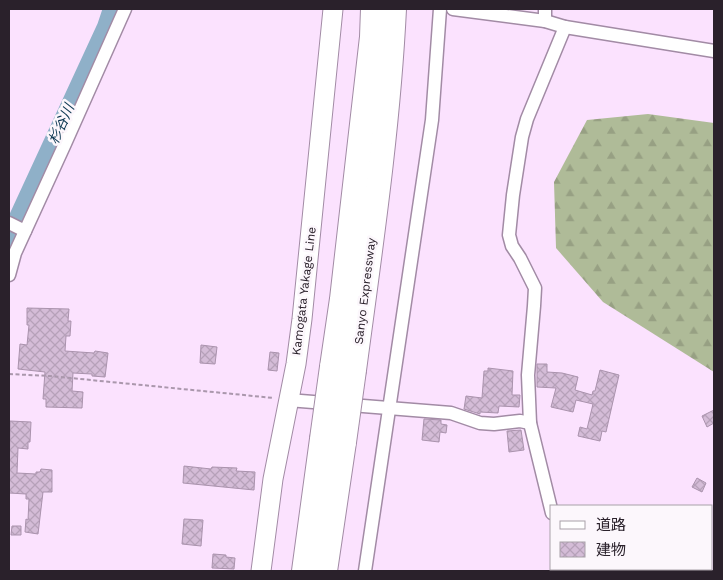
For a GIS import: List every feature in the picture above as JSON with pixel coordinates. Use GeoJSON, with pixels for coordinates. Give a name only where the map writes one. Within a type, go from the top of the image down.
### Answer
{"type":"FeatureCollection","features":[{"type":"Feature","properties":{"kind":"highway","name":"Sanyo Expressway"},"geometry":{"type":"LineString","coordinates":[[325,571],[333,441],[343,369],[380,171],[382,38],[373,9]]}},
{"type":"Feature","properties":{"kind":"highway","name":"Sanyo Expressway"},"geometry":{"type":"LineString","coordinates":[[382,38],[394,9]]}},
{"type":"Feature","properties":{"kind":"highway","name":"Sanyo Expressway"},"geometry":{"type":"LineString","coordinates":[[304,571],[333,441]]}},
{"type":"Feature","properties":{"kind":"main road","name":"Kamogata Yakage Line"},"geometry":{"type":"LineString","coordinates":[[261,571],[273,479],[296,364],[306,290],[333,9]]}},
{"type":"Feature","properties":{"kind":"street"},"geometry":{"type":"LineString","coordinates":[[9,275],[15,253],[18,227],[64,146],[125,9]]}},
{"type":"Feature","properties":{"kind":"street"},"geometry":{"type":"LineString","coordinates":[[365,571],[432,120],[440,9]]}},
{"type":"Feature","properties":{"kind":"street"},"geometry":{"type":"LineString","coordinates":[[453,9],[545,15],[565,27],[714,51]]}},
{"type":"Feature","properties":{"kind":"street"},"geometry":{"type":"LineString","coordinates":[[550,505],[530,423],[528,375],[535,288],[512,246],[509,234],[526,119],[565,27]]}},
{"type":"Feature","properties":{"kind":"street"},"geometry":{"type":"LineString","coordinates":[[288,400],[451,413],[487,424],[520,421],[530,423]]}},
{"type":"Feature","properties":{"kind":"path"},"geometry":{"type":"LineString","coordinates":[[9,374],[59,376],[288,400]]}},
{"type":"Feature","properties":{"kind":"green space"},"geometry":{"type":"Polygon","coordinates":[[[648,114],[714,123],[714,372],[603,302],[556,248],[554,182],[587,120],[648,114]]]}},
{"type":"Feature","properties":{"kind":"building"},"geometry":{"type":"Polygon","coordinates":[[[27,308],[69,309],[68,321],[71,321],[70,336],[66,336],[65,351],[108,353],[105,377],[73,373],[72,391],[83,392],[82,408],[46,407],[46,399],[43,399],[45,372],[18,369],[20,344],[27,345],[29,325],[27,325],[27,308]]]}},
{"type":"Feature","properties":{"kind":"building"},"geometry":{"type":"Polygon","coordinates":[[[201,345],[217,347],[215,364],[200,363],[201,345]]]}},
{"type":"Feature","properties":{"kind":"building"},"geometry":{"type":"Polygon","coordinates":[[[270,352],[279,353],[277,371],[268,370],[270,352]]]}},
{"type":"Feature","properties":{"kind":"building"},"geometry":{"type":"Polygon","coordinates":[[[537,364],[547,364],[547,372],[578,377],[575,390],[592,395],[593,391],[595,391],[600,370],[619,375],[606,432],[602,431],[600,441],[578,436],[580,427],[587,429],[593,404],[576,400],[573,412],[551,407],[556,388],[537,387],[537,364]]]}},
{"type":"Feature","properties":{"kind":"building"},"geometry":{"type":"Polygon","coordinates":[[[488,368],[513,371],[512,395],[520,395],[519,407],[499,406],[498,413],[480,412],[480,414],[464,409],[466,396],[482,398],[484,371],[488,371],[488,368]]]}},
{"type":"Feature","properties":{"kind":"building"},"geometry":{"type":"Polygon","coordinates":[[[714,410],[714,423],[707,427],[702,416],[714,410]]]}},
{"type":"Feature","properties":{"kind":"building"},"geometry":{"type":"Polygon","coordinates":[[[424,419],[441,420],[441,424],[447,425],[446,433],[440,432],[439,442],[422,440],[424,419]]]}},
{"type":"Feature","properties":{"kind":"building"},"geometry":{"type":"Polygon","coordinates":[[[10,421],[31,422],[28,449],[18,448],[17,473],[36,474],[41,469],[52,470],[52,492],[43,492],[38,534],[25,532],[26,519],[28,520],[29,499],[26,499],[26,494],[9,493],[10,421]]]}},
{"type":"Feature","properties":{"kind":"building"},"geometry":{"type":"Polygon","coordinates":[[[521,430],[524,450],[509,452],[507,431],[521,430]]]}},
{"type":"Feature","properties":{"kind":"building"},"geometry":{"type":"Polygon","coordinates":[[[184,466],[211,469],[212,467],[237,468],[236,471],[255,472],[254,490],[183,483],[184,466]]]}},
{"type":"Feature","properties":{"kind":"building"},"geometry":{"type":"Polygon","coordinates":[[[697,478],[706,483],[702,492],[692,487],[697,478]]]}},
{"type":"Feature","properties":{"kind":"building"},"geometry":{"type":"Polygon","coordinates":[[[184,519],[203,520],[201,546],[182,544],[184,519]]]}},
{"type":"Feature","properties":{"kind":"building"},"geometry":{"type":"Polygon","coordinates":[[[12,526],[21,526],[21,535],[11,535],[12,526]]]}},
{"type":"Feature","properties":{"kind":"building"},"geometry":{"type":"Polygon","coordinates":[[[213,554],[235,558],[234,569],[212,568],[213,554]]]}},
{"type":"Feature","properties":{"kind":"waterway","name":"杉谷川"},"geometry":{"type":"LineString","coordinates":[[9,239],[107,27],[113,9]]}}]}
